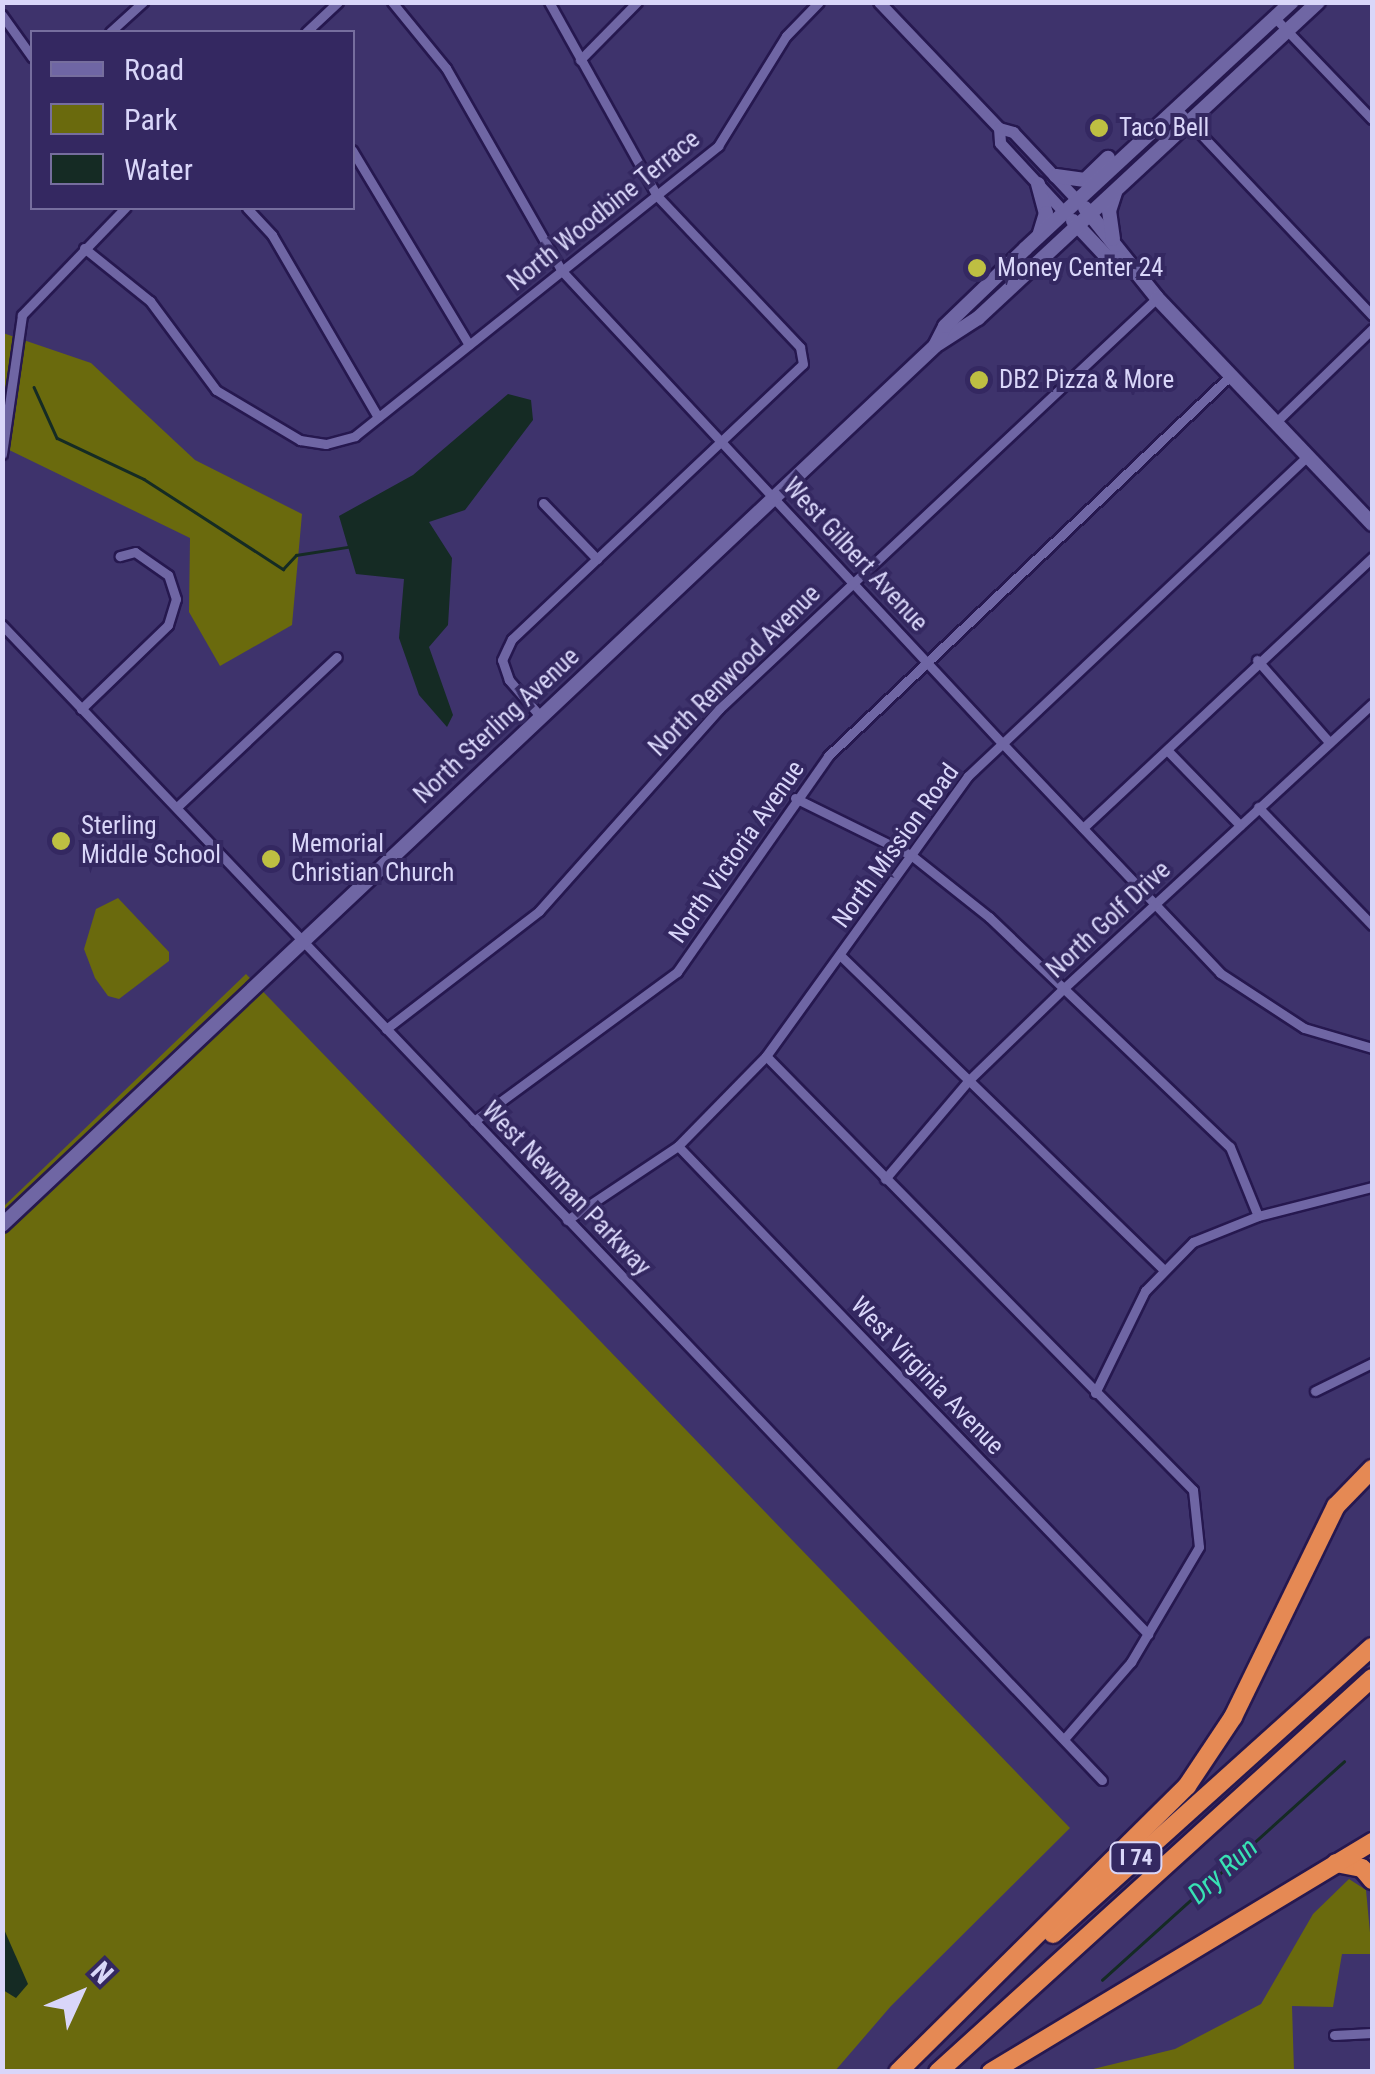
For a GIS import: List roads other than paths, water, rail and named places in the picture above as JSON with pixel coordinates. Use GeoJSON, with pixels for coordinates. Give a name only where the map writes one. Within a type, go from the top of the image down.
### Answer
{"type":"FeatureCollection","features":[{"type":"Feature","properties":{"kind":"highway"},"geometry":{"type":"LineString","coordinates":[[900,2072],[1187,1786],[1234,1718],[1336,1506],[1372,1468]]}},
{"type":"Feature","properties":{"kind":"highway","name":"I 74"},"geometry":{"type":"LineString","coordinates":[[900,2072],[1372,1646]]}},
{"type":"Feature","properties":{"kind":"highway","name":"I 74"},"geometry":{"type":"LineString","coordinates":[[938,2072],[1372,1678]]}},
{"type":"Feature","properties":{"kind":"highway"},"geometry":{"type":"LineString","coordinates":[[991,2072],[1372,1842]]}},
{"type":"Feature","properties":{"kind":"highway"},"geometry":{"type":"LineString","coordinates":[[1336,1863],[1362,1868],[1372,1880]]}},
{"type":"Feature","properties":{"kind":"main road","name":"North Sterling Avenue"},"geometry":{"type":"LineString","coordinates":[[2,1225],[938,344],[946,326],[1146,134],[1292,2]]}},
{"type":"Feature","properties":{"kind":"main road","name":"North Sterling Avenue"},"geometry":{"type":"LineString","coordinates":[[938,344],[955,338],[1318,2]]}},
{"type":"Feature","properties":{"kind":"main road"},"geometry":{"type":"LineString","coordinates":[[1056,176],[1085,180],[1124,144],[1146,134]]}},
{"type":"Feature","properties":{"kind":"main road"},"geometry":{"type":"LineString","coordinates":[[1038,184],[1046,210],[1039,236]]}},
{"type":"Feature","properties":{"kind":"main road"},"geometry":{"type":"LineString","coordinates":[[1117,187],[1109,210],[1122,259],[1372,524]]}},
{"type":"Feature","properties":{"kind":"main road"},"geometry":{"type":"LineString","coordinates":[[1078,200],[1114,240]]}},
{"type":"Feature","properties":{"kind":"main road"},"geometry":{"type":"LineString","coordinates":[[1064,212],[1099,249]]}},
{"type":"Feature","properties":{"kind":"main road"},"geometry":{"type":"LineString","coordinates":[[1053,247],[1099,249],[1122,259]]}},
{"type":"Feature","properties":{"kind":"street"},"geometry":{"type":"LineString","coordinates":[[112,30],[143,2]]}},
{"type":"Feature","properties":{"kind":"street"},"geometry":{"type":"LineString","coordinates":[[308,30],[338,2]]}},
{"type":"Feature","properties":{"kind":"street","name":"West Gilbert Avenue"},"geometry":{"type":"LineString","coordinates":[[392,2],[446,68],[561,270],[1002,743],[1220,973],[1304,1028],[1372,1048]]}},
{"type":"Feature","properties":{"kind":"street"},"geometry":{"type":"LineString","coordinates":[[540,716],[509,680],[502,660],[512,639],[803,364],[800,347],[658,196],[549,2]]}},
{"type":"Feature","properties":{"kind":"street"},"geometry":{"type":"LineString","coordinates":[[580,60],[637,2]]}},
{"type":"Feature","properties":{"kind":"street","name":"North Woodbine Terrace"},"geometry":{"type":"LineString","coordinates":[[84,248],[150,301],[216,390],[300,440],[326,444],[355,436],[718,146],[786,36],[819,2]]}},
{"type":"Feature","properties":{"kind":"street"},"geometry":{"type":"LineString","coordinates":[[879,2],[998,128],[1013,132],[1078,200]]}},
{"type":"Feature","properties":{"kind":"street"},"geometry":{"type":"LineString","coordinates":[[2,15],[30,54]]}},
{"type":"Feature","properties":{"kind":"street"},"geometry":{"type":"LineString","coordinates":[[1276,18],[1372,119]]}},
{"type":"Feature","properties":{"kind":"street"},"geometry":{"type":"LineString","coordinates":[[1177,108],[1372,315]]}},
{"type":"Feature","properties":{"kind":"street"},"geometry":{"type":"LineString","coordinates":[[998,128],[1000,143],[1064,212]]}},
{"type":"Feature","properties":{"kind":"street"},"geometry":{"type":"LineString","coordinates":[[355,155],[470,345]]}},
{"type":"Feature","properties":{"kind":"street"},"geometry":{"type":"LineString","coordinates":[[2,454],[22,315],[118,210]]}},
{"type":"Feature","properties":{"kind":"street"},"geometry":{"type":"LineString","coordinates":[[249,210],[272,234],[378,417]]}},
{"type":"Feature","properties":{"kind":"street","name":"North Renwood Avenue"},"geometry":{"type":"LineString","coordinates":[[386,1029],[539,910],[719,710],[1157,298]]}},
{"type":"Feature","properties":{"kind":"street"},"geometry":{"type":"LineString","coordinates":[[1276,423],[1372,329]]}},
{"type":"Feature","properties":{"kind":"street","name":"North Victoria Avenue"},"geometry":{"type":"LineString","coordinates":[[474,1120],[678,972],[795,798],[828,756],[1232,376]]}},
{"type":"Feature","properties":{"kind":"street","name":"North Mission Road"},"geometry":{"type":"LineString","coordinates":[[568,1220],[678,1146],[766,1056],[842,957],[968,776],[1307,456]]}},
{"type":"Feature","properties":{"kind":"street"},"geometry":{"type":"LineString","coordinates":[[543,503],[597,559]]}},
{"type":"Feature","properties":{"kind":"street"},"geometry":{"type":"LineString","coordinates":[[81,709],[168,625],[176,600],[168,576],[135,552],[120,556]]}},
{"type":"Feature","properties":{"kind":"street"},"geometry":{"type":"LineString","coordinates":[[1083,828],[1257,660],[1372,558]]}},
{"type":"Feature","properties":{"kind":"street","name":"West Newman Parkway"},"geometry":{"type":"LineString","coordinates":[[2,625],[1102,1780]]}},
{"type":"Feature","properties":{"kind":"street"},"geometry":{"type":"LineString","coordinates":[[177,808],[337,657]]}},
{"type":"Feature","properties":{"kind":"street"},"geometry":{"type":"LineString","coordinates":[[1257,660],[1329,742]]}},
{"type":"Feature","properties":{"kind":"street","name":"North Golf Drive"},"geometry":{"type":"LineString","coordinates":[[885,1179],[969,1080],[1372,704]]}},
{"type":"Feature","properties":{"kind":"street"},"geometry":{"type":"LineString","coordinates":[[1364,712],[1372,722]]}},
{"type":"Feature","properties":{"kind":"street"},"geometry":{"type":"LineString","coordinates":[[1167,750],[1240,825]]}},
{"type":"Feature","properties":{"kind":"street"},"geometry":{"type":"LineString","coordinates":[[795,798],[910,855],[989,916],[1230,1147],[1258,1216]]}},
{"type":"Feature","properties":{"kind":"street"},"geometry":{"type":"LineString","coordinates":[[1258,808],[1372,925]]}},
{"type":"Feature","properties":{"kind":"street"},"geometry":{"type":"LineString","coordinates":[[842,957],[1163,1269]]}},
{"type":"Feature","properties":{"kind":"street"},"geometry":{"type":"LineString","coordinates":[[766,1056],[1192,1490],[1199,1547],[1106,1697],[1064,1740]]}},
{"type":"Feature","properties":{"kind":"street","name":"West Virginia Avenue"},"geometry":{"type":"LineString","coordinates":[[678,1146],[1148,1634]]}},
{"type":"Feature","properties":{"kind":"street"},"geometry":{"type":"LineString","coordinates":[[1095,1393],[1163,1269],[1193,1242],[1258,1216],[1372,1186]]}},
{"type":"Feature","properties":{"kind":"street"},"geometry":{"type":"LineString","coordinates":[[1315,1391],[1372,1362]]}},
{"type":"Feature","properties":{"kind":"street"},"geometry":{"type":"LineString","coordinates":[[1334,2035],[1372,2033]]}},
{"type":"Feature","properties":{"kind":"water"},"geometry":{"type":"Polygon","coordinates":[[[508,394],[531,400],[533,420],[465,510],[429,522],[452,558],[448,625],[429,647],[453,715],[447,727],[419,695],[399,638],[404,579],[356,574],[339,516],[413,475],[508,394]]]}},
{"type":"Feature","properties":{"kind":"water"},"geometry":{"type":"Polygon","coordinates":[[[3,1927],[28,1984],[16,1998],[3,1990],[3,1927]]]}},
{"type":"Feature","properties":{"kind":"waterway"},"geometry":{"type":"LineString","coordinates":[[34,387],[57,438],[144,479],[283,569],[296,555],[347,547]]}},
{"type":"Feature","properties":{"kind":"waterway","name":"Dry Run"},"geometry":{"type":"LineString","coordinates":[[1102,1980],[1344,1761]]}},
{"type":"Feature","properties":{"kind":"place","name":"Taco Bell"},"geometry":{"type":"Point","coordinates":[1099,128]}},
{"type":"Feature","properties":{"kind":"place","name":"Money Center 24"},"geometry":{"type":"Point","coordinates":[977,268]}},
{"type":"Feature","properties":{"kind":"place","name":"DB2 Pizza & More"},"geometry":{"type":"Point","coordinates":[979,380]}},
{"type":"Feature","properties":{"kind":"place","name":"Sterling Middle School"},"geometry":{"type":"Point","coordinates":[61,841]}},
{"type":"Feature","properties":{"kind":"place","name":"Memorial Christian Church"},"geometry":{"type":"Point","coordinates":[271,859]}}]}
